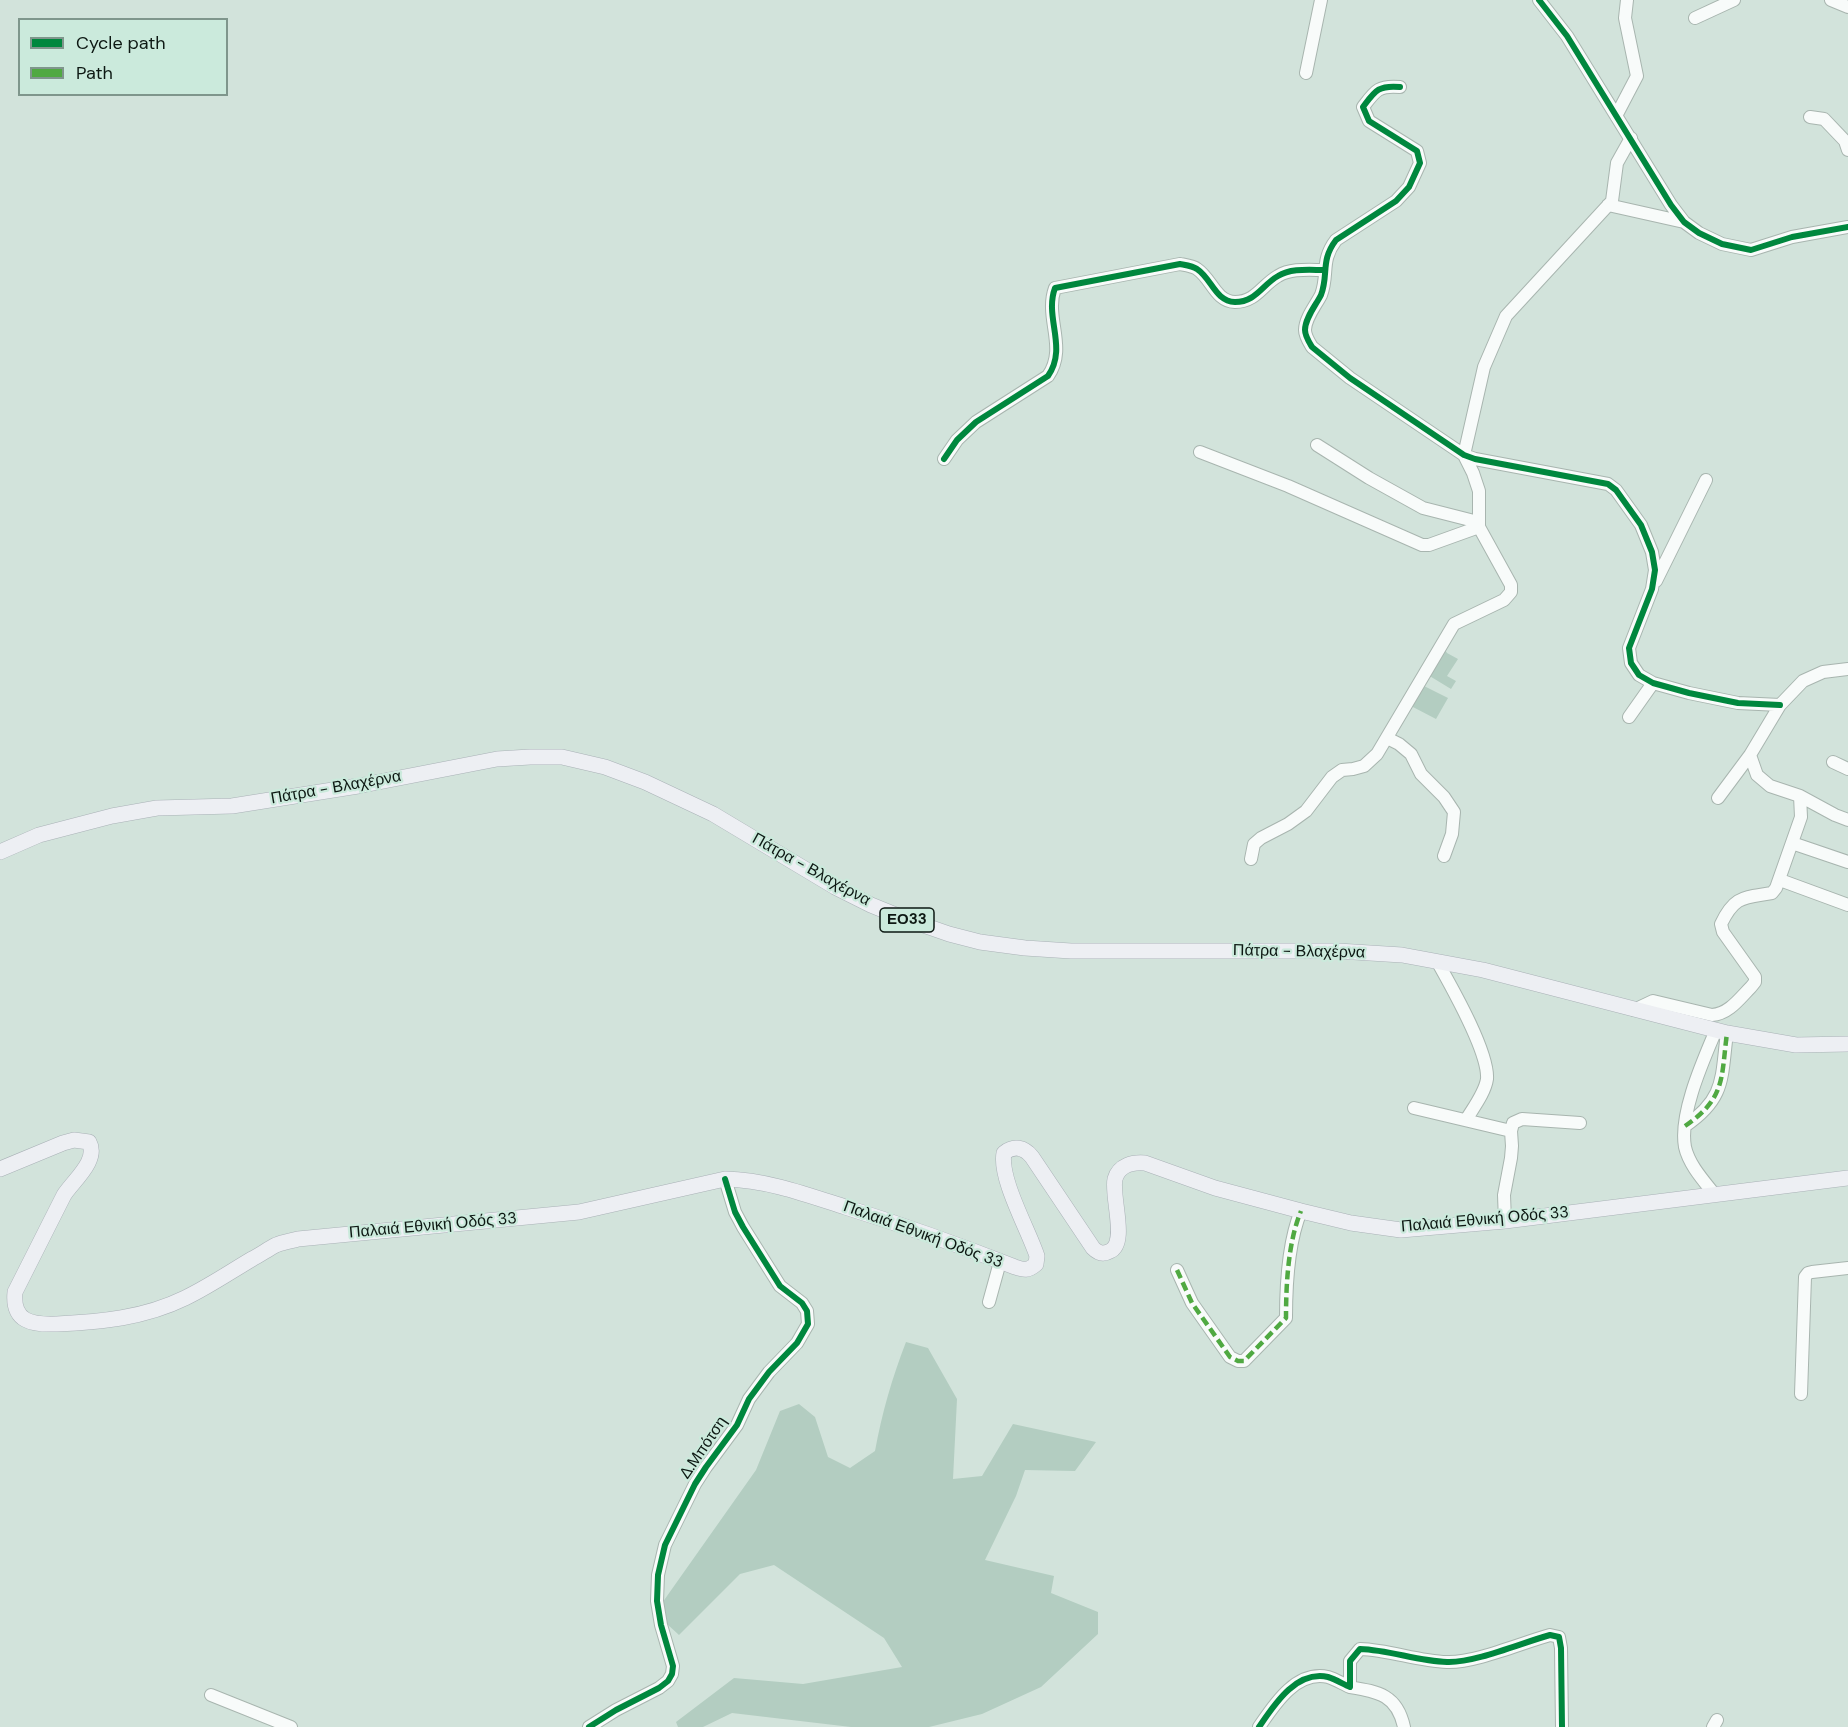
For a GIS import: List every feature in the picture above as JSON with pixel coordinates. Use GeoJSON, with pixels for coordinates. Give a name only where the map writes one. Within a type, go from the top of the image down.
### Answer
{"type":"FeatureCollection","features":[{"type":"Feature","properties":{"kind":"main road","name":"Πάτρα - Βλαχέρνα"},"geometry":{"type":"LineString","coordinates":[[0,852],[39,836],[112,816],[157,808],[232,806],[358,786],[497,759],[562,757],[605,767],[645,782],[713,814],[835,887],[872,905],[948,934],[980,942],[1071,951],[1338,951],[1402,955],[1483,970],[1721,1032],[1796,1045],[1848,1044]]}},
{"type":"Feature","properties":{"kind":"main road","name":"Παλαιά Εθνική Οδός 33"},"geometry":{"type":"LineString","coordinates":[[0,1169],[74,1140],[88,1142],[92,1148],[87,1165],[64,1195],[15,1292],[16,1311],[23,1318],[47,1324],[93,1322],[139,1316],[185,1299],[276,1245],[298,1239],[579,1212],[724,1179],[747,1180],[785,1187],[936,1237],[1023,1270],[1030,1269],[1036,1264],[1037,1256],[1004,1175],[1002,1160],[1009,1148],[1016,1147],[1028,1152],[1098,1253],[1113,1250],[1117,1243],[1115,1179],[1121,1168],[1133,1162],[1145,1162],[1215,1188],[1301,1211],[1351,1223],[1401,1230],[1505,1221],[1848,1178]]}},
{"type":"Feature","properties":{"kind":"street"},"geometry":{"type":"LineString","coordinates":[[1306,73],[1321,0]]}},
{"type":"Feature","properties":{"kind":"street"},"geometry":{"type":"LineString","coordinates":[[1539,0],[1567,36],[1671,205],[1684,222],[1699,233],[1722,244],[1751,250],[1792,237],[1848,227]]}},
{"type":"Feature","properties":{"kind":"street"},"geometry":{"type":"LineString","coordinates":[[1617,116],[1637,76],[1625,18],[1627,0]]}},
{"type":"Feature","properties":{"kind":"street"},"geometry":{"type":"LineString","coordinates":[[1695,18],[1734,0]]}},
{"type":"Feature","properties":{"kind":"street"},"geometry":{"type":"LineString","coordinates":[[1831,0],[1848,7]]}},
{"type":"Feature","properties":{"kind":"street"},"geometry":{"type":"LineString","coordinates":[[1400,87],[1386,86],[1376,90],[1363,107],[1369,121],[1417,151],[1420,163],[1409,187],[1396,201],[1336,240],[1326,256],[1325,279],[1321,294],[1306,324],[1306,335],[1312,347],[1350,378],[1464,455],[1608,484],[1616,490],[1641,525],[1652,552],[1655,570],[1652,589]]}},
{"type":"Feature","properties":{"kind":"street"},"geometry":{"type":"LineString","coordinates":[[1810,117],[1824,119],[1845,141],[1848,150]]}},
{"type":"Feature","properties":{"kind":"street"},"geometry":{"type":"LineString","coordinates":[[1251,859],[1254,844],[1306,811],[1332,777],[1342,770],[1364,766],[1377,754],[1454,624],[1504,600],[1511,592],[1510,585],[1479,525],[1479,491],[1464,455],[1484,366],[1506,316],[1612,201],[1617,163],[1631,138]]}},
{"type":"Feature","properties":{"kind":"street"},"geometry":{"type":"LineString","coordinates":[[1608,205],[1684,222]]}},
{"type":"Feature","properties":{"kind":"street"},"geometry":{"type":"LineString","coordinates":[[944,459],[957,440],[976,422],[1048,376],[1052,370],[1057,353],[1052,298],[1055,288],[1180,264],[1197,268],[1221,297],[1237,302],[1253,298],[1278,276],[1302,270],[1324,270]]}},
{"type":"Feature","properties":{"kind":"street"},"geometry":{"type":"LineString","coordinates":[[1317,445],[1369,478],[1423,508],[1479,525]]}},
{"type":"Feature","properties":{"kind":"street"},"geometry":{"type":"LineString","coordinates":[[1200,452],[1288,486],[1422,545],[1429,545],[1479,525]]}},
{"type":"Feature","properties":{"kind":"street"},"geometry":{"type":"LineString","coordinates":[[1706,480],[1652,589],[1629,648],[1631,663],[1639,675],[1653,682],[1689,693],[1738,703],[1780,705]]}},
{"type":"Feature","properties":{"kind":"street"},"geometry":{"type":"LineString","coordinates":[[1718,798],[1750,755],[1780,705],[1803,681],[1823,672],[1848,669]]}},
{"type":"Feature","properties":{"kind":"street"},"geometry":{"type":"LineString","coordinates":[[1629,717],[1653,682]]}},
{"type":"Feature","properties":{"kind":"street"},"geometry":{"type":"LineString","coordinates":[[1387,738],[1411,754],[1421,774],[1444,797],[1454,812],[1452,834],[1444,856]]}},
{"type":"Feature","properties":{"kind":"street"},"geometry":{"type":"LineString","coordinates":[[1750,755],[1757,775],[1770,786],[1800,796],[1848,820]]}},
{"type":"Feature","properties":{"kind":"street"},"geometry":{"type":"LineString","coordinates":[[1833,762],[1848,769]]}},
{"type":"Feature","properties":{"kind":"street"},"geometry":{"type":"LineString","coordinates":[[1634,1010],[1653,1001],[1712,1015],[1725,1013],[1755,982],[1755,977],[1723,932],[1721,924],[1738,900],[1747,896],[1772,894],[1780,880],[1801,817],[1800,796]]}},
{"type":"Feature","properties":{"kind":"street"},"geometry":{"type":"LineString","coordinates":[[1792,843],[1848,862]]}},
{"type":"Feature","properties":{"kind":"street"},"geometry":{"type":"LineString","coordinates":[[1780,880],[1848,905]]}},
{"type":"Feature","properties":{"kind":"street"},"geometry":{"type":"LineString","coordinates":[[1437,961],[1473,1032],[1486,1065],[1487,1081],[1466,1120]]}},
{"type":"Feature","properties":{"kind":"street"},"geometry":{"type":"LineString","coordinates":[[1685,1126],[1706,1111],[1718,1092],[1721,1032]]}},
{"type":"Feature","properties":{"kind":"street"},"geometry":{"type":"LineString","coordinates":[[1714,1195],[1689,1158],[1685,1126],[1695,1083],[1721,1032]]}},
{"type":"Feature","properties":{"kind":"street"},"geometry":{"type":"LineString","coordinates":[[1414,1108],[1511,1131]]}},
{"type":"Feature","properties":{"kind":"street"},"geometry":{"type":"LineString","coordinates":[[1505,1221],[1504,1195],[1511,1158],[1513,1123],[1522,1119],[1580,1123]]}},
{"type":"Feature","properties":{"kind":"street","name":"Δ.Μπότση"},"geometry":{"type":"LineString","coordinates":[[589,1727],[659,1688],[668,1681],[672,1674],[673,1666],[661,1625],[657,1601],[658,1575],[665,1545],[695,1484],[737,1425],[753,1393],[769,1372],[797,1343],[808,1324],[807,1311],[802,1303],[780,1286],[743,1227],[735,1212],[724,1179]]}},
{"type":"Feature","properties":{"kind":"street"},"geometry":{"type":"LineString","coordinates":[[1177,1270],[1192,1303],[1230,1358],[1244,1361],[1286,1318],[1287,1285],[1293,1236],[1301,1211]]}},
{"type":"Feature","properties":{"kind":"street"},"geometry":{"type":"LineString","coordinates":[[989,1302],[1000,1262]]}},
{"type":"Feature","properties":{"kind":"street"},"geometry":{"type":"LineString","coordinates":[[1801,1394],[1805,1277],[1812,1272],[1848,1268]]}},
{"type":"Feature","properties":{"kind":"street"},"geometry":{"type":"LineString","coordinates":[[1350,1687],[1350,1661],[1360,1649],[1375,1649],[1427,1661],[1450,1662],[1476,1658],[1550,1635],[1559,1637],[1561,1648],[1562,1727]]}},
{"type":"Feature","properties":{"kind":"street"},"geometry":{"type":"LineString","coordinates":[[1259,1727],[1274,1704],[1294,1685],[1310,1677],[1327,1677],[1350,1687],[1376,1691],[1387,1697],[1401,1713],[1404,1727]]}},
{"type":"Feature","properties":{"kind":"street"},"geometry":{"type":"LineString","coordinates":[[211,1695],[291,1727]]}},
{"type":"Feature","properties":{"kind":"green space"},"geometry":{"type":"Polygon","coordinates":[[[1444,648],[1447,653],[1458,659],[1447,676],[1456,681],[1451,689],[1428,675],[1444,648]]]}},
{"type":"Feature","properties":{"kind":"green space"},"geometry":{"type":"Polygon","coordinates":[[[1422,685],[1448,698],[1436,719],[1411,706],[1422,685]]]}},
{"type":"Feature","properties":{"kind":"green space"},"geometry":{"type":"Polygon","coordinates":[[[906,1342],[928,1348],[957,1399],[953,1479],[982,1476],[1013,1424],[1096,1442],[1075,1471],[1025,1470],[1016,1496],[985,1560],[1054,1576],[1051,1593],[1098,1612],[1098,1634],[1041,1687],[982,1714],[929,1727],[851,1727],[732,1713],[703,1727],[678,1727],[676,1722],[734,1678],[803,1684],[902,1667],[884,1638],[774,1565],[740,1574],[679,1635],[655,1613],[756,1470],[780,1411],[799,1404],[815,1417],[828,1457],[850,1468],[875,1451],[888,1396],[906,1342]]]}},
{"type":"Feature","properties":{"kind":"marked path"},"geometry":{"type":"LineString","coordinates":[[1685,1126],[1698,1116],[1715,1096],[1722,1075],[1727,1033]]}},
{"type":"Feature","properties":{"kind":"marked path"},"geometry":{"type":"LineString","coordinates":[[1177,1270],[1192,1303],[1230,1357],[1244,1361],[1286,1318],[1287,1278],[1293,1236],[1301,1211]]}},
{"type":"Feature","properties":{"kind":"cycle path"},"geometry":{"type":"LineString","coordinates":[[1539,0],[1567,36],[1671,205],[1684,222],[1699,233],[1722,244],[1751,250],[1792,237],[1848,227]]}},
{"type":"Feature","properties":{"kind":"cycle path"},"geometry":{"type":"LineString","coordinates":[[1400,87],[1378,90],[1363,107],[1369,121],[1417,151],[1420,163],[1409,187],[1396,201],[1336,240],[1326,261],[1321,295],[1305,325],[1307,339],[1312,347],[1350,378],[1464,455],[1608,484],[1616,490],[1641,525],[1652,552],[1655,570],[1652,589],[1629,648],[1631,663],[1639,675],[1653,683],[1689,693],[1738,703],[1780,705]]}},
{"type":"Feature","properties":{"kind":"cycle path"},"geometry":{"type":"LineString","coordinates":[[944,459],[957,440],[976,422],[1048,376],[1054,365],[1056,354],[1052,310],[1055,288],[1180,264],[1197,269],[1218,294],[1228,301],[1235,302],[1254,296],[1283,273],[1324,270]]}},
{"type":"Feature","properties":{"kind":"cycle path"},"geometry":{"type":"LineString","coordinates":[[589,1727],[659,1688],[668,1681],[672,1674],[673,1666],[661,1625],[657,1601],[658,1575],[665,1545],[695,1484],[737,1425],[749,1399],[769,1372],[797,1343],[808,1324],[807,1311],[802,1303],[780,1286],[743,1227],[735,1212],[725,1179]]}},
{"type":"Feature","properties":{"kind":"cycle path"},"geometry":{"type":"LineString","coordinates":[[1259,1727],[1287,1691],[1306,1679],[1316,1676],[1328,1677],[1350,1687],[1350,1661],[1360,1649],[1447,1662],[1484,1656],[1550,1635],[1559,1637],[1561,1648],[1562,1727]]}}]}
